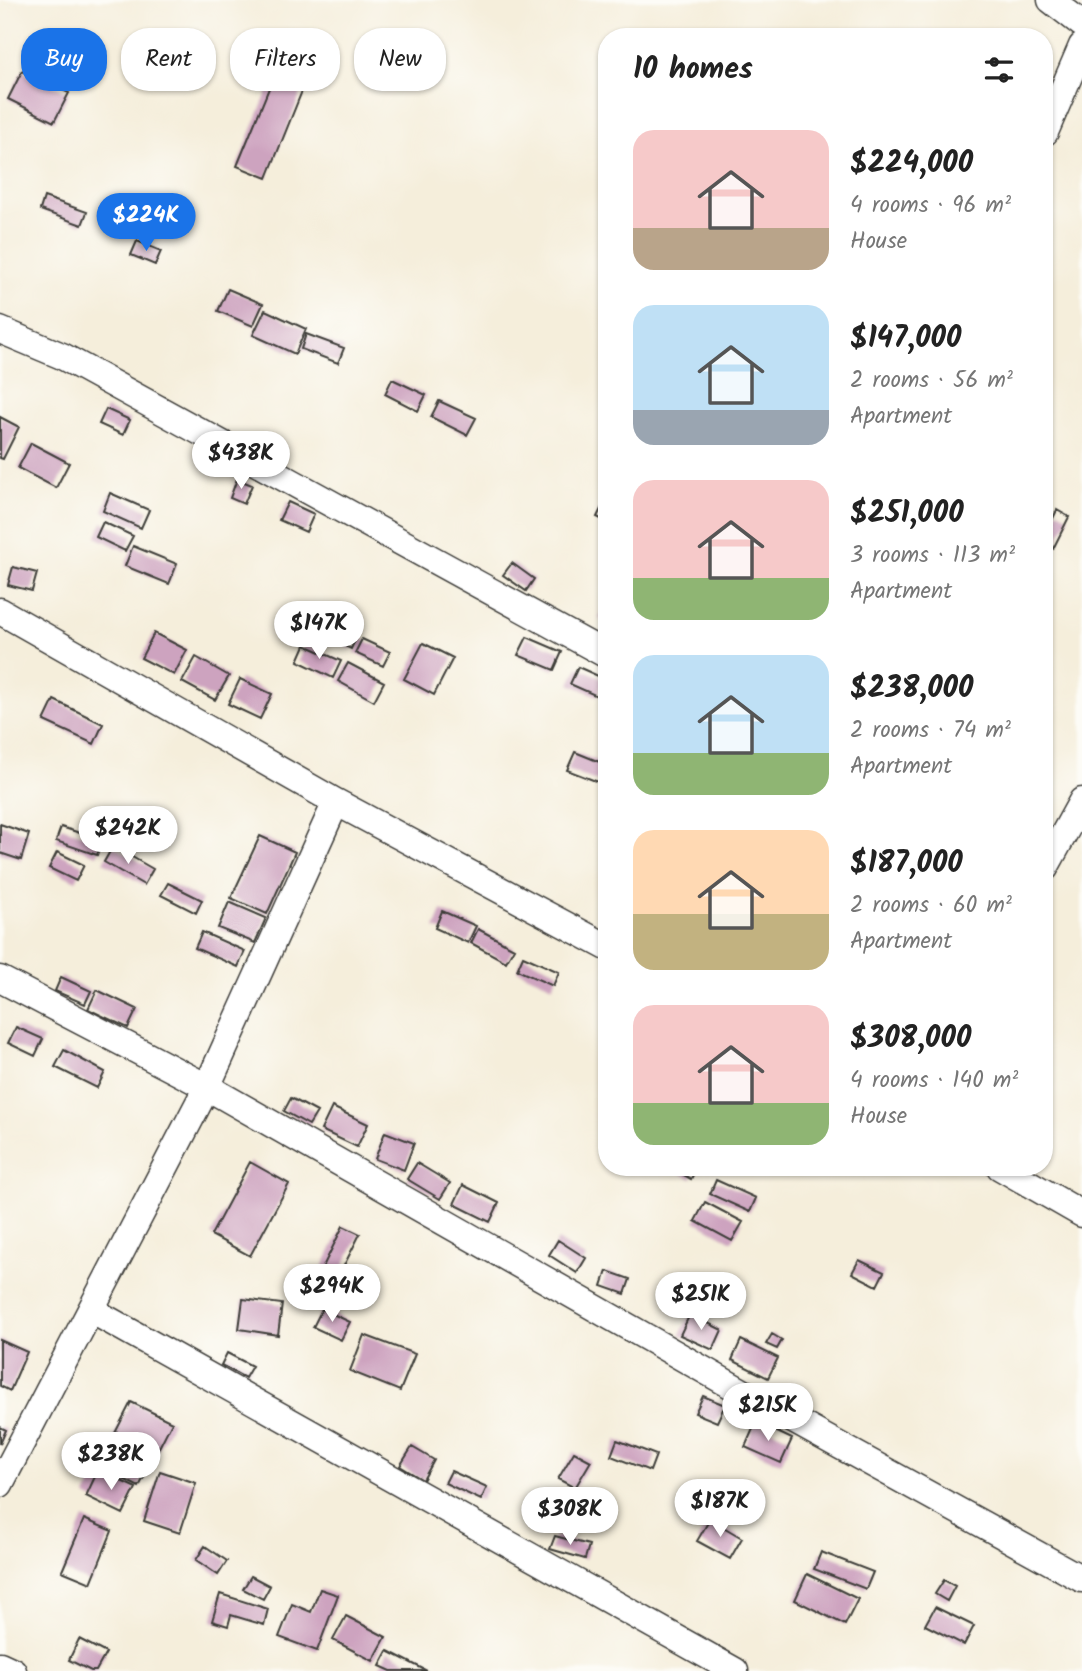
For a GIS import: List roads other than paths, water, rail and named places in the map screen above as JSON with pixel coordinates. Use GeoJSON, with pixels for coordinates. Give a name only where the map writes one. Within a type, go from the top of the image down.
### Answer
{"type":"FeatureCollection","features":[{"type":"Feature","properties":{"kind":"street"},"geometry":{"type":"LineString","coordinates":[[1051,0],[1082,24]]}},
{"type":"Feature","properties":{"kind":"street"},"geometry":{"type":"LineString","coordinates":[[1053,113],[1082,46]]}},
{"type":"Feature","properties":{"kind":"street"},"geometry":{"type":"LineString","coordinates":[[0,330],[62,356],[598,650]]}},
{"type":"Feature","properties":{"kind":"street"},"geometry":{"type":"LineString","coordinates":[[0,611],[336,802],[598,942]]}},
{"type":"Feature","properties":{"kind":"street"},"geometry":{"type":"LineString","coordinates":[[1053,854],[1082,801]]}},
{"type":"Feature","properties":{"kind":"street"},"geometry":{"type":"LineString","coordinates":[[0,1484],[207,1087],[336,802]]}},
{"type":"Feature","properties":{"kind":"street"},"geometry":{"type":"LineString","coordinates":[[0,979],[207,1087],[755,1399],[1082,1579]]}},
{"type":"Feature","properties":{"kind":"street"},"geometry":{"type":"LineString","coordinates":[[1016,1176],[1082,1214]]}},
{"type":"Feature","properties":{"kind":"street"},"geometry":{"type":"LineString","coordinates":[[90,1310],[735,1671]]}},
{"type":"Feature","properties":{"kind":"street"},"geometry":{"type":"LineString","coordinates":[[0,1665],[13,1671]]}}]}
